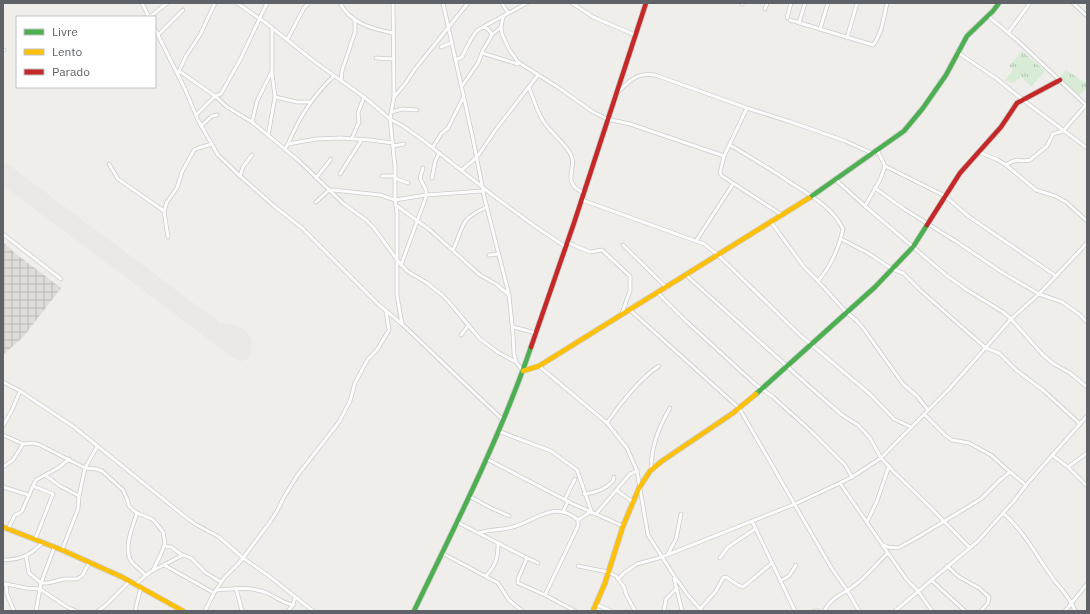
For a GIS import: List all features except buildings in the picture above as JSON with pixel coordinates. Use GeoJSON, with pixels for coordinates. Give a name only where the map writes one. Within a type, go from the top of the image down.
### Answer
{"type":"FeatureCollection","features":[{"type":"Feature","properties":{"kind":"street"},"geometry":{"type":"LineString","coordinates":[[142,3],[148,16]]}},
{"type":"Feature","properties":{"kind":"street"},"geometry":{"type":"LineString","coordinates":[[150,16],[167,3]]}},
{"type":"Feature","properties":{"kind":"street"},"geometry":{"type":"LineString","coordinates":[[179,72],[186,56],[200,35],[215,3]]}},
{"type":"Feature","properties":{"kind":"street"},"geometry":{"type":"LineString","coordinates":[[237,3],[364,97],[390,119],[403,126],[433,147],[462,170],[483,190],[536,227],[567,244],[590,252],[602,250],[630,276],[630,291],[622,315]]}},
{"type":"Feature","properties":{"kind":"street"},"geometry":{"type":"LineString","coordinates":[[196,115],[215,96],[221,94],[224,90],[267,3]]}},
{"type":"Feature","properties":{"kind":"street"},"geometry":{"type":"LineString","coordinates":[[287,40],[304,8],[309,3]]}},
{"type":"Feature","properties":{"kind":"street"},"geometry":{"type":"LineString","coordinates":[[340,3],[342,8],[355,21],[373,28],[393,33]]}},
{"type":"Feature","properties":{"kind":"street"},"geometry":{"type":"LineString","coordinates":[[393,3],[394,97],[390,119],[393,144],[395,200],[397,206],[397,295],[402,324]]}},
{"type":"Feature","properties":{"kind":"street"},"geometry":{"type":"LineString","coordinates":[[442,3],[462,86],[483,190],[509,295],[514,354],[516,362],[523,371]]}},
{"type":"Feature","properties":{"kind":"street"},"geometry":{"type":"LineString","coordinates":[[394,97],[468,3]]}},
{"type":"Feature","properties":{"kind":"street"},"geometry":{"type":"LineString","coordinates":[[502,3],[508,13]]}},
{"type":"Feature","properties":{"kind":"street"},"geometry":{"type":"LineString","coordinates":[[456,60],[462,57],[476,32],[482,27],[527,3]]}},
{"type":"Feature","properties":{"kind":"street"},"geometry":{"type":"LineString","coordinates":[[572,3],[593,17],[635,35]]}},
{"type":"Feature","properties":{"kind":"street"},"geometry":{"type":"LineString","coordinates":[[578,7],[581,3]]}},
{"type":"Feature","properties":{"kind":"street"},"geometry":{"type":"LineString","coordinates":[[414,611],[486,459],[523,371],[582,200],[607,119],[646,3]]}},
{"type":"Feature","properties":{"kind":"street"},"geometry":{"type":"LineString","coordinates":[[765,10],[767,3]]}},
{"type":"Feature","properties":{"kind":"street"},"geometry":{"type":"LineString","coordinates":[[791,3],[788,19],[872,45],[874,44],[888,3]]}},
{"type":"Feature","properties":{"kind":"street"},"geometry":{"type":"LineString","coordinates":[[799,23],[805,3]]}},
{"type":"Feature","properties":{"kind":"street"},"geometry":{"type":"LineString","coordinates":[[820,29],[828,3]]}},
{"type":"Feature","properties":{"kind":"street"},"geometry":{"type":"LineString","coordinates":[[847,38],[857,3]]}},
{"type":"Feature","properties":{"kind":"street"},"geometry":{"type":"LineString","coordinates":[[523,371],[539,366],[771,222],[836,180],[906,129],[946,76],[957,52],[967,36],[999,3]]}},
{"type":"Feature","properties":{"kind":"street"},"geometry":{"type":"LineString","coordinates":[[1008,33],[1030,3]]}},
{"type":"Feature","properties":{"kind":"street"},"geometry":{"type":"LineString","coordinates":[[1074,3],[1087,16]]}},
{"type":"Feature","properties":{"kind":"street"},"geometry":{"type":"LineString","coordinates":[[158,36],[183,10]]}},
{"type":"Feature","properties":{"kind":"street"},"geometry":{"type":"LineString","coordinates":[[988,16],[1086,105],[1063,131],[1053,134],[1046,146],[1030,160],[1015,159],[1006,165]]}},
{"type":"Feature","properties":{"kind":"street"},"geometry":{"type":"LineString","coordinates":[[503,17],[501,27],[508,47],[520,64]]}},
{"type":"Feature","properties":{"kind":"street"},"geometry":{"type":"LineString","coordinates":[[341,81],[342,72],[355,32],[355,21]]}},
{"type":"Feature","properties":{"kind":"street"},"geometry":{"type":"LineString","coordinates":[[482,27],[487,28],[492,35]]}},
{"type":"Feature","properties":{"kind":"street"},"geometry":{"type":"LineString","coordinates":[[462,86],[478,62],[492,35],[501,27]]}},
{"type":"Feature","properties":{"kind":"street"},"geometry":{"type":"LineString","coordinates":[[268,136],[275,97],[275,85],[272,71],[272,28]]}},
{"type":"Feature","properties":{"kind":"street"},"geometry":{"type":"LineString","coordinates":[[156,31],[179,72],[201,126],[218,155],[274,206],[302,228],[386,311],[402,324],[503,420]]}},
{"type":"Feature","properties":{"kind":"street"},"geometry":{"type":"LineString","coordinates":[[441,47],[451,42]]}},
{"type":"Feature","properties":{"kind":"street"},"geometry":{"type":"LineString","coordinates":[[957,52],[997,79],[1087,148]]}},
{"type":"Feature","properties":{"kind":"street"},"geometry":{"type":"LineString","coordinates":[[482,53],[520,64],[559,88],[593,112],[607,119],[630,124],[724,156]]}},
{"type":"Feature","properties":{"kind":"street"},"geometry":{"type":"LineString","coordinates":[[376,58],[393,59]]}},
{"type":"Feature","properties":{"kind":"street"},"geometry":{"type":"LineString","coordinates":[[252,122],[257,101],[272,71]]}},
{"type":"Feature","properties":{"kind":"street"},"geometry":{"type":"LineString","coordinates":[[179,72],[215,96],[227,108],[252,122],[285,149],[344,204],[366,220],[374,228],[407,272],[426,282],[441,294],[480,339],[499,354],[516,362]]}},
{"type":"Feature","properties":{"kind":"street"},"geometry":{"type":"LineString","coordinates":[[617,93],[630,81],[641,74],[655,75],[875,152],[885,166],[945,196],[968,216],[1056,276]]}},
{"type":"Feature","properties":{"kind":"street"},"geometry":{"type":"LineString","coordinates":[[462,170],[477,157],[497,128],[538,75]]}},
{"type":"Feature","properties":{"kind":"street"},"geometry":{"type":"LineString","coordinates":[[285,149],[310,102],[317,92],[334,76]]}},
{"type":"Feature","properties":{"kind":"street"},"geometry":{"type":"LineString","coordinates":[[594,611],[623,526],[640,488],[651,470],[740,408],[762,390],[810,344],[875,287],[913,247],[960,173],[1002,127],[1017,103],[1060,80]]}},
{"type":"Feature","properties":{"kind":"street"},"geometry":{"type":"LineString","coordinates":[[529,88],[536,108],[545,124],[571,155],[573,163],[570,175],[572,181],[576,190],[584,193]]}},
{"type":"Feature","properties":{"kind":"street"},"geometry":{"type":"LineString","coordinates":[[433,147],[440,134],[448,128],[464,96]]}},
{"type":"Feature","properties":{"kind":"street"},"geometry":{"type":"LineString","coordinates":[[275,97],[297,102],[310,102]]}},
{"type":"Feature","properties":{"kind":"street"},"geometry":{"type":"LineString","coordinates":[[352,138],[359,122],[358,113],[364,97]]}},
{"type":"Feature","properties":{"kind":"street"},"geometry":{"type":"LineString","coordinates":[[747,108],[724,156],[720,173],[733,184],[782,215]]}},
{"type":"Feature","properties":{"kind":"street"},"geometry":{"type":"LineString","coordinates":[[392,112],[402,109],[418,110]]}},
{"type":"Feature","properties":{"kind":"street"},"geometry":{"type":"LineString","coordinates":[[201,126],[212,116],[217,115]]}},
{"type":"Feature","properties":{"kind":"street"},"geometry":{"type":"LineString","coordinates":[[288,144],[316,139],[352,138],[393,144],[404,144]]}},
{"type":"Feature","properties":{"kind":"street"},"geometry":{"type":"LineString","coordinates":[[340,174],[362,139]]}},
{"type":"Feature","properties":{"kind":"street"},"geometry":{"type":"LineString","coordinates":[[168,237],[164,211],[167,202],[176,190],[185,167],[194,150],[212,144]]}},
{"type":"Feature","properties":{"kind":"street"},"geometry":{"type":"LineString","coordinates":[[730,145],[773,170],[812,196],[841,224],[843,229],[841,239],[826,271],[818,280]]}},
{"type":"Feature","properties":{"kind":"street"},"geometry":{"type":"LineString","coordinates":[[979,152],[1006,165],[1036,190],[1055,196],[1066,202],[1087,221]]}},
{"type":"Feature","properties":{"kind":"street"},"geometry":{"type":"LineString","coordinates":[[432,178],[435,162],[439,153]]}},
{"type":"Feature","properties":{"kind":"street"},"geometry":{"type":"LineString","coordinates":[[240,176],[243,167],[252,155]]}},
{"type":"Feature","properties":{"kind":"street"},"geometry":{"type":"LineString","coordinates":[[316,178],[331,159]]}},
{"type":"Feature","properties":{"kind":"street"},"geometry":{"type":"LineString","coordinates":[[109,164],[118,179],[164,211]]}},
{"type":"Feature","properties":{"kind":"street"},"geometry":{"type":"LineString","coordinates":[[865,206],[885,166]]}},
{"type":"Feature","properties":{"kind":"street"},"geometry":{"type":"LineString","coordinates":[[401,265],[426,195],[426,190],[420,178],[423,168]]}},
{"type":"Feature","properties":{"kind":"street"},"geometry":{"type":"LineString","coordinates":[[382,176],[395,177],[408,183]]}},
{"type":"Feature","properties":{"kind":"street"},"geometry":{"type":"LineString","coordinates":[[836,180],[946,276],[972,294],[999,309],[1011,319],[1043,355],[1054,364],[1070,373],[1087,387]]}},
{"type":"Feature","properties":{"kind":"street"},"geometry":{"type":"LineString","coordinates":[[696,241],[733,184]]}},
{"type":"Feature","properties":{"kind":"street"},"geometry":{"type":"LineString","coordinates":[[875,188],[1003,273],[1040,294],[1062,302],[1079,314],[1087,322]]}},
{"type":"Feature","properties":{"kind":"street"},"geometry":{"type":"LineString","coordinates":[[316,202],[329,190],[380,195],[395,200],[426,195],[483,190]]}},
{"type":"Feature","properties":{"kind":"street"},"geometry":{"type":"LineString","coordinates":[[582,200],[672,234],[704,244],[718,255],[810,344],[871,395],[894,419],[911,427]]}},
{"type":"Feature","properties":{"kind":"street"},"geometry":{"type":"LineString","coordinates":[[397,206],[430,230],[480,275],[496,284],[509,295]]}},
{"type":"Feature","properties":{"kind":"street"},"geometry":{"type":"LineString","coordinates":[[453,250],[464,222],[474,213],[487,207]]}},
{"type":"Feature","properties":{"kind":"street"},"geometry":{"type":"LineString","coordinates":[[771,222],[804,266],[846,312],[863,328],[903,384],[918,396],[928,410]]}},
{"type":"Feature","properties":{"kind":"street"},"geometry":{"type":"LineString","coordinates":[[3,234],[61,279]]}},
{"type":"Feature","properties":{"kind":"street"},"geometry":{"type":"LineString","coordinates":[[841,239],[868,253],[892,269],[907,276],[920,290],[986,348],[999,353],[1015,369],[1044,391],[1080,424]]}},
{"type":"Feature","properties":{"kind":"street"},"geometry":{"type":"LineString","coordinates":[[618,579],[636,564],[662,557],[795,504],[852,477],[881,458],[950,388],[1011,319],[1040,294],[1087,243]]}},
{"type":"Feature","properties":{"kind":"street"},"geometry":{"type":"LineString","coordinates":[[623,245],[666,288]]}},
{"type":"Feature","properties":{"kind":"street"},"geometry":{"type":"LineString","coordinates":[[490,255],[498,254]]}},
{"type":"Feature","properties":{"kind":"street"},"geometry":{"type":"LineString","coordinates":[[686,275],[842,415],[858,425],[870,438],[881,458],[970,548]]}},
{"type":"Feature","properties":{"kind":"street"},"geometry":{"type":"LineString","coordinates":[[658,293],[686,321],[762,390],[773,397],[812,432],[845,465],[852,477]]}},
{"type":"Feature","properties":{"kind":"street"},"geometry":{"type":"LineString","coordinates":[[630,310],[740,408],[832,569],[847,590],[859,611]]}},
{"type":"Feature","properties":{"kind":"street"},"geometry":{"type":"LineString","coordinates":[[205,611],[221,582],[243,558],[274,518],[284,497],[297,476],[339,422],[350,402],[355,383],[363,368],[368,359],[377,350],[389,330],[386,311]]}},
{"type":"Feature","properties":{"kind":"street"},"geometry":{"type":"LineString","coordinates":[[461,335],[469,325]]}},
{"type":"Feature","properties":{"kind":"street"},"geometry":{"type":"LineString","coordinates":[[512,328],[536,333]]}},
{"type":"Feature","properties":{"kind":"street"},"geometry":{"type":"LineString","coordinates":[[539,366],[607,423],[629,450],[637,471],[648,535],[673,574],[701,610],[716,591],[724,577],[743,587],[772,563]]}},
{"type":"Feature","properties":{"kind":"street"},"geometry":{"type":"LineString","coordinates":[[607,423],[617,408],[629,395],[650,373],[660,366]]}},
{"type":"Feature","properties":{"kind":"street"},"geometry":{"type":"LineString","coordinates":[[3,382],[20,391],[74,427],[183,515],[195,524],[214,534],[313,611]]}},
{"type":"Feature","properties":{"kind":"street"},"geometry":{"type":"LineString","coordinates":[[3,426],[20,391]]}},
{"type":"Feature","properties":{"kind":"street"},"geometry":{"type":"LineString","coordinates":[[651,470],[651,456],[655,439],[670,408]]}},
{"type":"Feature","properties":{"kind":"street"},"geometry":{"type":"LineString","coordinates":[[924,414],[952,440],[969,443],[978,447],[991,455],[1026,485]]}},
{"type":"Feature","properties":{"kind":"street"},"geometry":{"type":"LineString","coordinates":[[895,611],[970,548],[1003,513],[1087,416]]}},
{"type":"Feature","properties":{"kind":"street"},"geometry":{"type":"LineString","coordinates":[[498,431],[547,449],[556,454],[576,470],[591,512]]}},
{"type":"Feature","properties":{"kind":"street"},"geometry":{"type":"LineString","coordinates":[[3,436],[23,444],[32,443],[40,445],[56,455],[85,468],[102,471],[116,482],[126,495],[129,506],[137,513],[152,519],[162,530],[165,537],[165,546],[153,570]]}},
{"type":"Feature","properties":{"kind":"street"},"geometry":{"type":"LineString","coordinates":[[3,467],[13,460],[23,444]]}},
{"type":"Feature","properties":{"kind":"street"},"geometry":{"type":"LineString","coordinates":[[62,550],[78,509],[79,496],[85,468],[97,447]]}},
{"type":"Feature","properties":{"kind":"street"},"geometry":{"type":"LineString","coordinates":[[1068,467],[1087,452]]}},
{"type":"Feature","properties":{"kind":"street"},"geometry":{"type":"LineString","coordinates":[[1052,455],[1068,467],[1087,486]]}},
{"type":"Feature","properties":{"kind":"street"},"geometry":{"type":"LineString","coordinates":[[486,459],[566,500],[623,526]]}},
{"type":"Feature","properties":{"kind":"street"},"geometry":{"type":"LineString","coordinates":[[8,529],[15,515],[22,511],[37,479],[58,468],[69,460]]}},
{"type":"Feature","properties":{"kind":"street"},"geometry":{"type":"LineString","coordinates":[[867,522],[877,501],[889,466]]}},
{"type":"Feature","properties":{"kind":"street"},"geometry":{"type":"LineString","coordinates":[[596,514],[630,474],[637,471]]}},
{"type":"Feature","properties":{"kind":"street"},"geometry":{"type":"LineString","coordinates":[[883,545],[892,548],[902,546],[981,499],[1010,472]]}},
{"type":"Feature","properties":{"kind":"street"},"geometry":{"type":"LineString","coordinates":[[45,475],[60,486],[79,496]]}},
{"type":"Feature","properties":{"kind":"street"},"geometry":{"type":"LineString","coordinates":[[584,494],[593,493],[608,486],[613,481],[614,477]]}},
{"type":"Feature","properties":{"kind":"street"},"geometry":{"type":"LineString","coordinates":[[563,512],[566,500],[575,479]]}},
{"type":"Feature","properties":{"kind":"street"},"geometry":{"type":"LineString","coordinates":[[840,483],[888,554],[932,611]]}},
{"type":"Feature","properties":{"kind":"street"},"geometry":{"type":"LineString","coordinates":[[33,486],[53,494],[36,540]]}},
{"type":"Feature","properties":{"kind":"street"},"geometry":{"type":"LineString","coordinates":[[608,486],[612,494]]}},
{"type":"Feature","properties":{"kind":"street"},"geometry":{"type":"LineString","coordinates":[[3,487],[29,495]]}},
{"type":"Feature","properties":{"kind":"street"},"geometry":{"type":"LineString","coordinates":[[616,490],[633,502]]}},
{"type":"Feature","properties":{"kind":"street"},"geometry":{"type":"LineString","coordinates":[[469,496],[509,516]]}},
{"type":"Feature","properties":{"kind":"street"},"geometry":{"type":"LineString","coordinates":[[479,533],[494,529],[513,527],[551,511],[563,512],[578,520]]}},
{"type":"Feature","properties":{"kind":"street"},"geometry":{"type":"LineString","coordinates":[[578,520],[591,512]]}},
{"type":"Feature","properties":{"kind":"street"},"geometry":{"type":"LineString","coordinates":[[137,513],[130,535],[129,549],[131,560],[145,575]]}},
{"type":"Feature","properties":{"kind":"street"},"geometry":{"type":"LineString","coordinates":[[1003,513],[1014,522],[1020,530],[1054,580],[1072,602],[1075,611]]}},
{"type":"Feature","properties":{"kind":"street"},"geometry":{"type":"LineString","coordinates":[[668,554],[676,539],[681,514]]}},
{"type":"Feature","properties":{"kind":"street"},"geometry":{"type":"LineString","coordinates":[[545,595],[578,526],[578,520]]}},
{"type":"Feature","properties":{"kind":"street"},"geometry":{"type":"LineString","coordinates":[[752,521],[795,611]]}},
{"type":"Feature","properties":{"kind":"street"},"geometry":{"type":"LineString","coordinates":[[457,522],[538,563]]}},
{"type":"Feature","properties":{"kind":"street"},"geometry":{"type":"LineString","coordinates":[[3,527],[62,550],[130,581],[183,611]]}},
{"type":"Feature","properties":{"kind":"street"},"geometry":{"type":"LineString","coordinates":[[720,558],[728,547],[755,529]]}},
{"type":"Feature","properties":{"kind":"street"},"geometry":{"type":"LineString","coordinates":[[3,560],[18,559],[26,556],[34,552],[42,543]]}},
{"type":"Feature","properties":{"kind":"street"},"geometry":{"type":"LineString","coordinates":[[486,576],[494,566],[498,556],[498,543]]}},
{"type":"Feature","properties":{"kind":"street"},"geometry":{"type":"LineString","coordinates":[[165,546],[171,547],[182,556],[191,558],[206,574],[221,582]]}},
{"type":"Feature","properties":{"kind":"street"},"geometry":{"type":"LineString","coordinates":[[36,611],[41,583],[54,548]]}},
{"type":"Feature","properties":{"kind":"street"},"geometry":{"type":"LineString","coordinates":[[442,553],[498,583],[509,600],[516,604],[522,611]]}},
{"type":"Feature","properties":{"kind":"street"},"geometry":{"type":"LineString","coordinates":[[824,611],[835,597],[856,585],[888,554]]}},
{"type":"Feature","properties":{"kind":"street"},"geometry":{"type":"LineString","coordinates":[[26,556],[29,573],[41,583],[64,579],[77,579],[82,576],[89,563]]}},
{"type":"Feature","properties":{"kind":"street"},"geometry":{"type":"LineString","coordinates":[[135,611],[138,586],[145,575],[182,556]]}},
{"type":"Feature","properties":{"kind":"street"},"geometry":{"type":"LineString","coordinates":[[527,558],[518,579],[518,583],[575,611]]}},
{"type":"Feature","properties":{"kind":"street"},"geometry":{"type":"LineString","coordinates":[[164,565],[215,591],[248,588],[263,592],[283,603],[293,605]]}},
{"type":"Feature","properties":{"kind":"street"},"geometry":{"type":"LineString","coordinates":[[780,581],[789,576],[796,565]]}},
{"type":"Feature","properties":{"kind":"street"},"geometry":{"type":"LineString","coordinates":[[578,566],[608,572],[618,579],[624,587],[635,611]]}},
{"type":"Feature","properties":{"kind":"street"},"geometry":{"type":"LineString","coordinates":[[947,566],[959,577],[979,588],[989,597],[988,603],[981,611]]}},
{"type":"Feature","properties":{"kind":"street"},"geometry":{"type":"LineString","coordinates":[[673,574],[682,611]]}},
{"type":"Feature","properties":{"kind":"street"},"geometry":{"type":"LineString","coordinates":[[931,580],[965,611]]}},
{"type":"Feature","properties":{"kind":"street"},"geometry":{"type":"LineString","coordinates":[[98,611],[130,581]]}},
{"type":"Feature","properties":{"kind":"street"},"geometry":{"type":"LineString","coordinates":[[14,611],[4,584],[40,589],[67,607],[76,611]]}},
{"type":"Feature","properties":{"kind":"street"},"geometry":{"type":"LineString","coordinates":[[1065,611],[1087,584]]}},
{"type":"Feature","properties":{"kind":"street"},"geometry":{"type":"LineString","coordinates":[[236,588],[242,611]]}},
{"type":"Feature","properties":{"kind":"street"},"geometry":{"type":"LineString","coordinates":[[664,611],[666,599],[677,588]]}},
{"type":"Feature","properties":{"kind":"street"},"geometry":{"type":"LineString","coordinates":[[288,611],[293,605],[295,597]]}},
{"type":"Feature","properties":{"kind":"street"},"geometry":{"type":"LineString","coordinates":[[597,605],[611,611]]}},
{"type":"Feature","properties":{"kind":"shaded area"},"geometry":{"type":"Polygon","coordinates":[[[3,242],[16,254],[61,288],[24,336],[3,355],[3,242]]]}},
{"type":"Feature","properties":{"kind":"green space"},"geometry":{"type":"Polygon","coordinates":[[[1022,51],[1045,71],[1031,87],[1022,77],[1013,83],[1005,80],[1013,70],[1009,66],[1022,51]]]}},
{"type":"Feature","properties":{"kind":"green space"},"geometry":{"type":"Polygon","coordinates":[[[1066,70],[1087,84],[1087,87],[1078,97],[1056,82],[1066,70]]]}},
{"type":"Feature","properties":{"kind":"taxiway"},"geometry":{"type":"LineString","coordinates":[[202,322],[212,326],[234,329],[243,333],[248,342],[245,349],[241,351]]}},
{"type":"Feature","properties":{"kind":"runway"},"geometry":{"type":"LineString","coordinates":[[3,173],[241,351]]}},
{"type":"Feature","properties":{"kind":"traffic: fast"},"geometry":{"type":"LineString","coordinates":[[809,198],[904,131],[923,108],[946,75],[967,36],[993,11],[999,3]]}},
{"type":"Feature","properties":{"kind":"traffic: fast"},"geometry":{"type":"LineString","coordinates":[[756,394],[875,287],[913,247],[927,225]]}},
{"type":"Feature","properties":{"kind":"traffic: fast"},"geometry":{"type":"LineString","coordinates":[[414,611],[491,448],[506,414],[531,347]]}},
{"type":"Feature","properties":{"kind":"traffic: slow"},"geometry":{"type":"LineString","coordinates":[[523,371],[539,366],[809,198]]}},
{"type":"Feature","properties":{"kind":"traffic: slow"},"geometry":{"type":"LineString","coordinates":[[593,611],[605,583],[623,526],[639,488],[650,471],[662,461],[733,413],[756,394]]}},
{"type":"Feature","properties":{"kind":"traffic: slow"},"geometry":{"type":"LineString","coordinates":[[3,527],[62,550],[122,577],[183,611]]}},
{"type":"Feature","properties":{"kind":"traffic: jam"},"geometry":{"type":"LineString","coordinates":[[531,347],[574,223],[646,3]]}},
{"type":"Feature","properties":{"kind":"traffic: jam"},"geometry":{"type":"LineString","coordinates":[[927,225],[960,173],[1001,127],[1017,103],[1060,80]]}}]}
